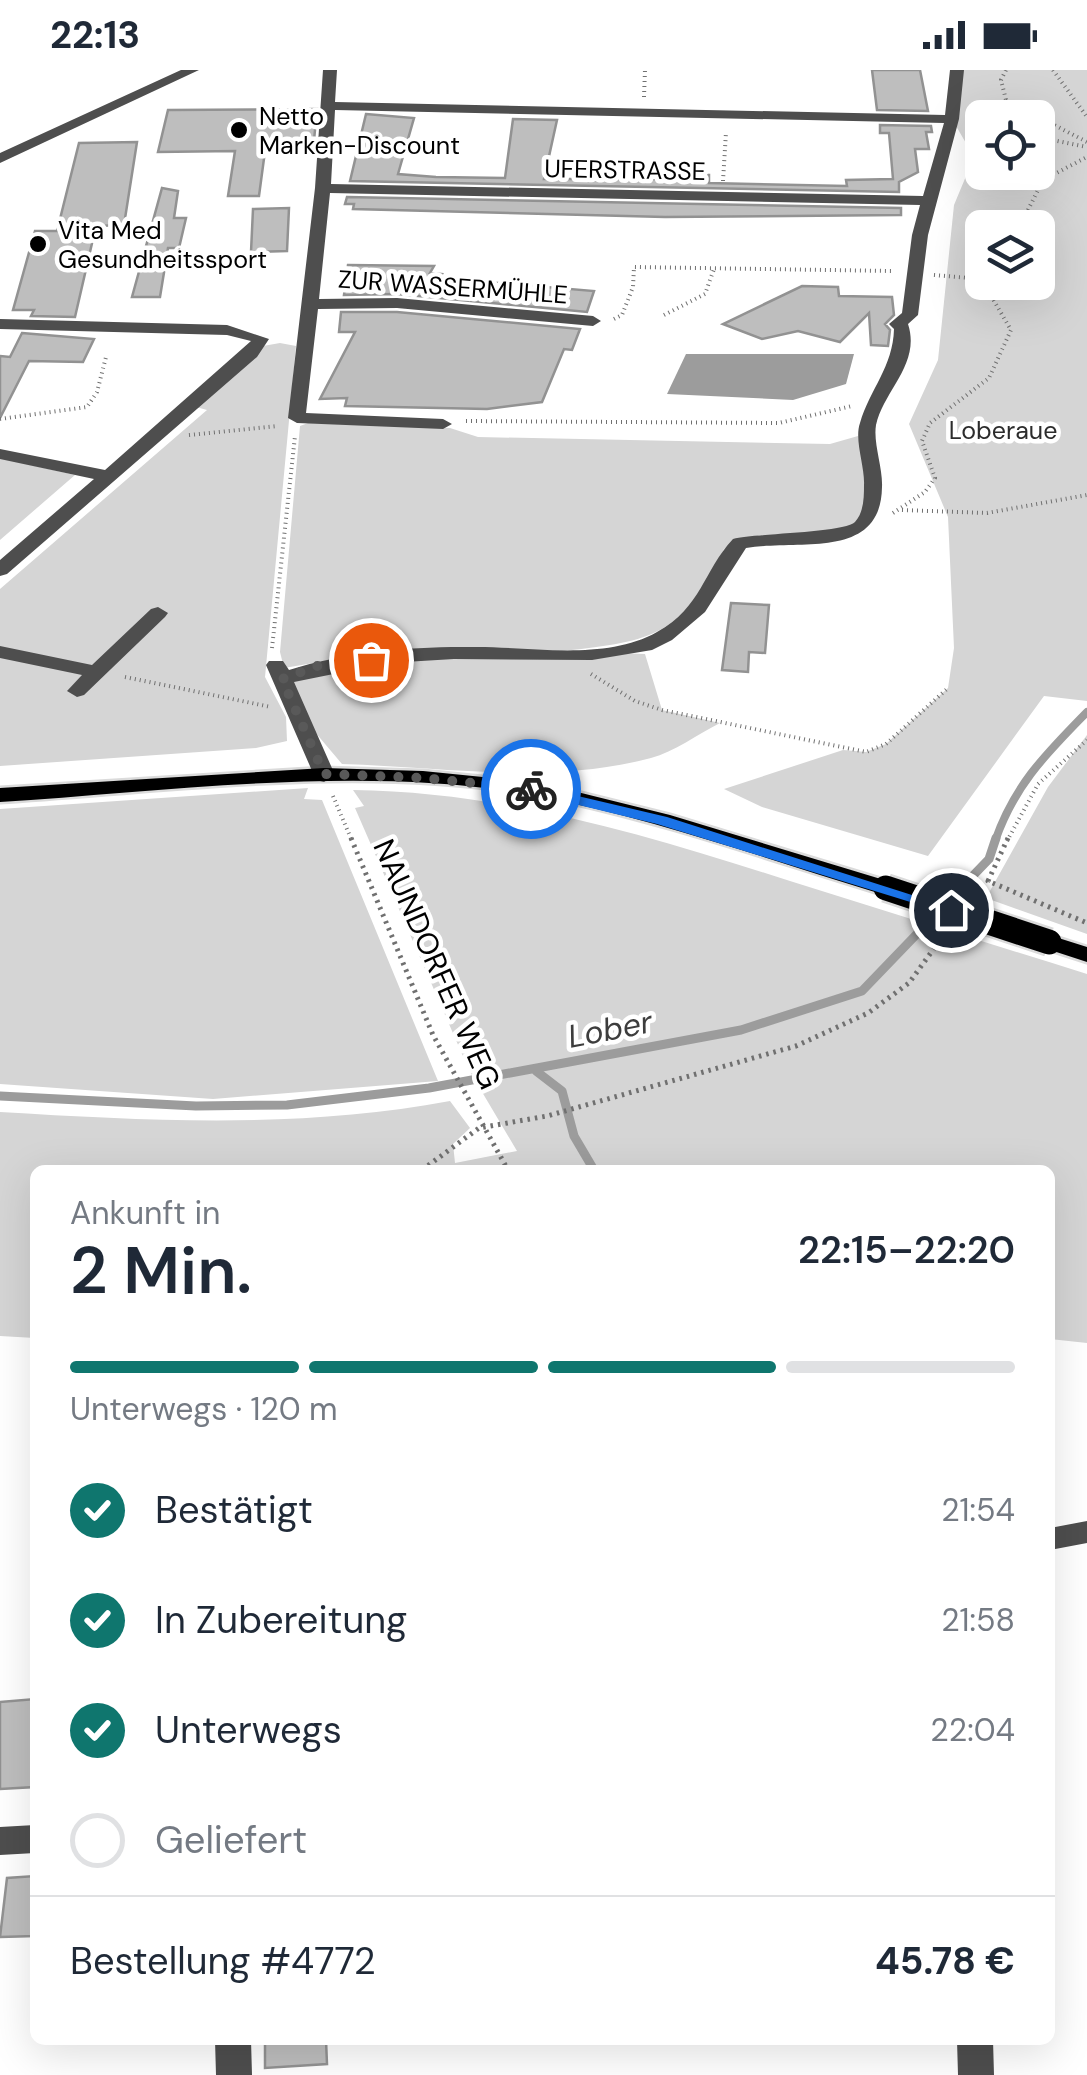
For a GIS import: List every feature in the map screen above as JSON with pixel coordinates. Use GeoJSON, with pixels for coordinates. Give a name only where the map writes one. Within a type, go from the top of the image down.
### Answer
{"type":"FeatureCollection","features":[{"type":"Feature","properties":{"kind":"main road"},"geometry":{"type":"LineString","coordinates":[[0,795],[324,774],[423,778],[541,790],[662,820],[1087,954]]}},
{"type":"Feature","properties":{"kind":"street"},"geometry":{"type":"LineString","coordinates":[[0,159],[192,70]]}},
{"type":"Feature","properties":{"kind":"street"},"geometry":{"type":"LineString","coordinates":[[330,70],[322,188],[297,420],[443,424]]}},
{"type":"Feature","properties":{"kind":"street"},"geometry":{"type":"LineString","coordinates":[[324,774],[279,672],[371,660],[629,648],[666,636],[712,592],[729,553],[740,543],[759,538],[838,536],[858,531],[871,514],[877,487],[867,426],[891,385],[904,345],[902,327],[897,324],[910,315],[927,201],[952,119],[957,70]]}},
{"type":"Feature","properties":{"kind":"street"},"geometry":{"type":"LineString","coordinates":[[326,106],[952,119]]}},
{"type":"Feature","properties":{"kind":"street","name":"UFERSTRASSE"},"geometry":{"type":"LineString","coordinates":[[322,188],[927,201]]}},
{"type":"Feature","properties":{"kind":"street","name":"ZUR WASSERMÜHLE"},"geometry":{"type":"LineString","coordinates":[[310,304],[397,303],[593,321]]}},
{"type":"Feature","properties":{"kind":"street"},"geometry":{"type":"LineString","coordinates":[[0,324],[227,330],[261,339],[0,570]]}},
{"type":"Feature","properties":{"kind":"street"},"geometry":{"type":"LineString","coordinates":[[0,454],[108,476]]}},
{"type":"Feature","properties":{"kind":"street"},"geometry":{"type":"LineString","coordinates":[[76,691],[158,613]]}},
{"type":"Feature","properties":{"kind":"street"},"geometry":{"type":"LineString","coordinates":[[0,652],[96,672]]}},
{"type":"Feature","properties":{"kind":"street"},"geometry":{"type":"LineString","coordinates":[[1055,1537],[1087,1532]]}},
{"type":"Feature","properties":{"kind":"street"},"geometry":{"type":"LineString","coordinates":[[0,1841],[30,1839]]}},
{"type":"Feature","properties":{"kind":"street"},"geometry":{"type":"LineString","coordinates":[[233,2045],[234,2075]]}},
{"type":"Feature","properties":{"kind":"street"},"geometry":{"type":"LineString","coordinates":[[975,2045],[976,2075]]}},
{"type":"Feature","properties":{"kind":"path"},"geometry":{"type":"LineString","coordinates":[[1006,70],[1001,80],[1006,100]]}},
{"type":"Feature","properties":{"kind":"path"},"geometry":{"type":"LineString","coordinates":[[1053,70],[1087,117]]}},
{"type":"Feature","properties":{"kind":"path"},"geometry":{"type":"LineString","coordinates":[[722,197],[727,114]]}},
{"type":"Feature","properties":{"kind":"path"},"geometry":{"type":"LineString","coordinates":[[1055,127],[1087,144]]}},
{"type":"Feature","properties":{"kind":"path"},"geometry":{"type":"LineString","coordinates":[[1055,139],[1087,144]]}},
{"type":"Feature","properties":{"kind":"path"},"geometry":{"type":"LineString","coordinates":[[1028,210],[1043,180],[1087,156]]}},
{"type":"Feature","properties":{"kind":"path"},"geometry":{"type":"LineString","coordinates":[[593,321],[622,315],[633,286],[634,267],[915,273],[965,278]]}},
{"type":"Feature","properties":{"kind":"path"},"geometry":{"type":"LineString","coordinates":[[664,315],[706,294],[714,268]]}},
{"type":"Feature","properties":{"kind":"path"},"geometry":{"type":"LineString","coordinates":[[858,531],[926,492],[935,478],[922,441],[930,423],[989,378],[1011,330],[994,300]]}},
{"type":"Feature","properties":{"kind":"path"},"geometry":{"type":"LineString","coordinates":[[0,419],[87,407],[97,392],[106,357]]}},
{"type":"Feature","properties":{"kind":"path"},"geometry":{"type":"LineString","coordinates":[[443,424],[632,419],[779,423],[828,414],[882,396]]}},
{"type":"Feature","properties":{"kind":"path"},"geometry":{"type":"LineString","coordinates":[[151,438],[297,420],[272,644],[279,672]]}},
{"type":"Feature","properties":{"kind":"path"},"geometry":{"type":"LineString","coordinates":[[898,510],[987,513],[1087,496]]}},
{"type":"Feature","properties":{"kind":"path"},"geometry":{"type":"LineString","coordinates":[[548,652],[635,701],[662,710],[843,750],[866,752],[886,744],[948,688]]}},
{"type":"Feature","properties":{"kind":"path"},"geometry":{"type":"LineString","coordinates":[[96,672],[298,712]]}},
{"type":"Feature","properties":{"kind":"path"},"geometry":{"type":"LineString","coordinates":[[977,894],[1016,828],[1034,782],[1087,740]]}},
{"type":"Feature","properties":{"kind":"path","name":"NAUNDORFER WEG"},"geometry":{"type":"LineString","coordinates":[[324,774],[449,1066],[479,1128],[505,1165]]}},
{"type":"Feature","properties":{"kind":"path"},"geometry":{"type":"LineString","coordinates":[[988,881],[1087,924]]}},
{"type":"Feature","properties":{"kind":"path"},"geometry":{"type":"LineString","coordinates":[[429,1165],[479,1128],[554,1114],[796,1046],[868,1013],[909,983],[945,934]]}},
{"type":"Feature","properties":{"kind":"green space","name":"Loberaue"},"geometry":{"type":"Polygon","coordinates":[[[957,70],[1087,70],[1087,701],[1044,696],[928,856],[762,807],[724,789],[843,750],[866,752],[886,744],[948,688],[954,648],[948,517],[909,424],[938,360],[954,205],[965,179],[965,190],[1055,190],[1055,100],[965,100],[965,141],[952,119],[957,70]]]}},
{"type":"Feature","properties":{"kind":"green space"},"geometry":{"type":"Polygon","coordinates":[[[263,346],[296,346],[265,677],[286,717],[287,741],[256,748],[0,766],[0,589],[207,410],[196,407],[263,346]]]}},
{"type":"Feature","properties":{"kind":"green space"},"geometry":{"type":"Polygon","coordinates":[[[308,423],[450,428],[478,437],[830,444],[858,436],[863,439],[871,488],[856,526],[809,536],[760,535],[724,549],[694,600],[662,629],[621,643],[563,651],[645,654],[662,710],[720,723],[677,747],[651,758],[613,766],[536,773],[342,764],[298,712],[282,679],[331,660],[284,668],[280,652],[300,426],[308,423]]]}},
{"type":"Feature","properties":{"kind":"green space"},"geometry":{"type":"Polygon","coordinates":[[[0,458],[75,475],[0,540],[0,458]]]}},
{"type":"Feature","properties":{"kind":"green space"},"geometry":{"type":"Polygon","coordinates":[[[1087,735],[1087,934],[986,898],[1048,787],[1087,735]]]}},
{"type":"Feature","properties":{"kind":"green space"},"geometry":{"type":"Polygon","coordinates":[[[308,788],[304,799],[322,800],[438,1081],[213,1099],[0,1084],[0,809],[308,788]]]}},
{"type":"Feature","properties":{"kind":"green space"},"geometry":{"type":"Polygon","coordinates":[[[353,790],[465,799],[574,819],[736,864],[1087,974],[1087,1343],[1055,1340],[1055,1165],[30,1165],[30,1338],[0,1336],[0,1112],[170,1120],[282,1119],[450,1101],[470,1128],[453,1144],[455,1163],[517,1151],[469,1070],[355,808],[364,806],[353,790]]]}},
{"type":"Feature","properties":{"kind":"shaded area"},"geometry":{"type":"Polygon","coordinates":[[[686,354],[854,354],[846,384],[793,400],[667,394],[686,354]]]}},
{"type":"Feature","properties":{"kind":"building"},"geometry":{"type":"Polygon","coordinates":[[[872,70],[920,70],[928,111],[877,110],[872,70]]]}},
{"type":"Feature","properties":{"kind":"building","name":"Netto Marken-Discount"},"geometry":{"type":"Polygon","coordinates":[[[317,109],[313,151],[265,151],[259,196],[228,196],[235,151],[158,152],[168,110],[317,109]]]}},
{"type":"Feature","properties":{"kind":"building"},"geometry":{"type":"Polygon","coordinates":[[[366,114],[414,118],[398,174],[436,177],[505,178],[513,119],[557,120],[544,179],[673,179],[673,174],[709,175],[709,183],[847,186],[846,180],[893,179],[889,133],[880,133],[880,125],[931,126],[932,132],[926,132],[929,149],[915,149],[918,172],[899,182],[899,192],[350,181],[366,114]]]}},
{"type":"Feature","properties":{"kind":"building"},"geometry":{"type":"Polygon","coordinates":[[[137,142],[124,225],[96,226],[75,317],[31,316],[34,310],[13,310],[35,231],[57,231],[79,143],[137,142]]]}},
{"type":"Feature","properties":{"kind":"building"},"geometry":{"type":"Polygon","coordinates":[[[162,188],[178,191],[174,218],[186,218],[179,248],[168,248],[160,297],[132,297],[162,188]]]}},
{"type":"Feature","properties":{"kind":"building"},"geometry":{"type":"Polygon","coordinates":[[[347,197],[901,208],[901,215],[665,217],[353,209],[354,204],[345,204],[347,197]]]}},
{"type":"Feature","properties":{"kind":"building"},"geometry":{"type":"Polygon","coordinates":[[[289,208],[287,251],[251,252],[253,209],[289,208]]]}},
{"type":"Feature","properties":{"kind":"building"},"geometry":{"type":"Polygon","coordinates":[[[348,265],[434,266],[430,273],[442,274],[440,278],[594,291],[587,312],[397,294],[344,295],[348,265]]]}},
{"type":"Feature","properties":{"kind":"building"},"geometry":{"type":"Polygon","coordinates":[[[802,286],[838,287],[839,296],[892,297],[894,315],[885,324],[890,330],[888,346],[871,345],[869,313],[840,342],[798,331],[762,339],[723,324],[802,286]]]}},
{"type":"Feature","properties":{"kind":"building"},"geometry":{"type":"Polygon","coordinates":[[[341,312],[397,312],[580,329],[572,350],[564,349],[542,402],[487,409],[345,406],[347,398],[320,399],[355,332],[339,332],[341,312]]]}},
{"type":"Feature","properties":{"kind":"building"},"geometry":{"type":"Polygon","coordinates":[[[22,333],[94,339],[83,362],[29,361],[0,418],[0,356],[10,357],[22,333]]]}},
{"type":"Feature","properties":{"kind":"building"},"geometry":{"type":"Polygon","coordinates":[[[731,603],[769,605],[765,653],[749,652],[748,672],[722,670],[731,603]]]}},
{"type":"Feature","properties":{"kind":"building"},"geometry":{"type":"Polygon","coordinates":[[[30,1699],[30,1787],[0,1789],[0,1702],[30,1699]]]}},
{"type":"Feature","properties":{"kind":"building"},"geometry":{"type":"Polygon","coordinates":[[[30,1876],[30,1936],[0,1937],[7,1878],[30,1876]]]}},
{"type":"Feature","properties":{"kind":"building"},"geometry":{"type":"Polygon","coordinates":[[[265,2045],[326,2045],[327,2064],[265,2068],[265,2045]]]}},
{"type":"Feature","properties":{"kind":"waterway","name":"Lober"},"geometry":{"type":"LineString","coordinates":[[995,841],[1022,786],[1087,712]]}},
{"type":"Feature","properties":{"kind":"waterway","name":"Lober"},"geometry":{"type":"LineString","coordinates":[[0,1096],[196,1106],[287,1105],[429,1088],[741,1030],[862,991],[989,859],[995,841]]}},
{"type":"Feature","properties":{"kind":"waterway"},"geometry":{"type":"LineString","coordinates":[[536,1071],[562,1091],[574,1136],[591,1165]]}},
{"type":"Feature","properties":{"kind":"way so far"},"geometry":{"type":"LineString","coordinates":[[371,660],[317,666],[282,679],[324,774],[423,778],[531,789]]}},
{"type":"Feature","properties":{"kind":"place","name":"Netto Marken-Discount"},"geometry":{"type":"Point","coordinates":[239,130]}},
{"type":"Feature","properties":{"kind":"place","name":"Vita Med Gesundheitssport"},"geometry":{"type":"Point","coordinates":[38,244]}},
{"type":"Feature","properties":{"kind":"route"},"geometry":{"type":"LineString","coordinates":[[531,789],[662,820],[951,910]]}}]}
